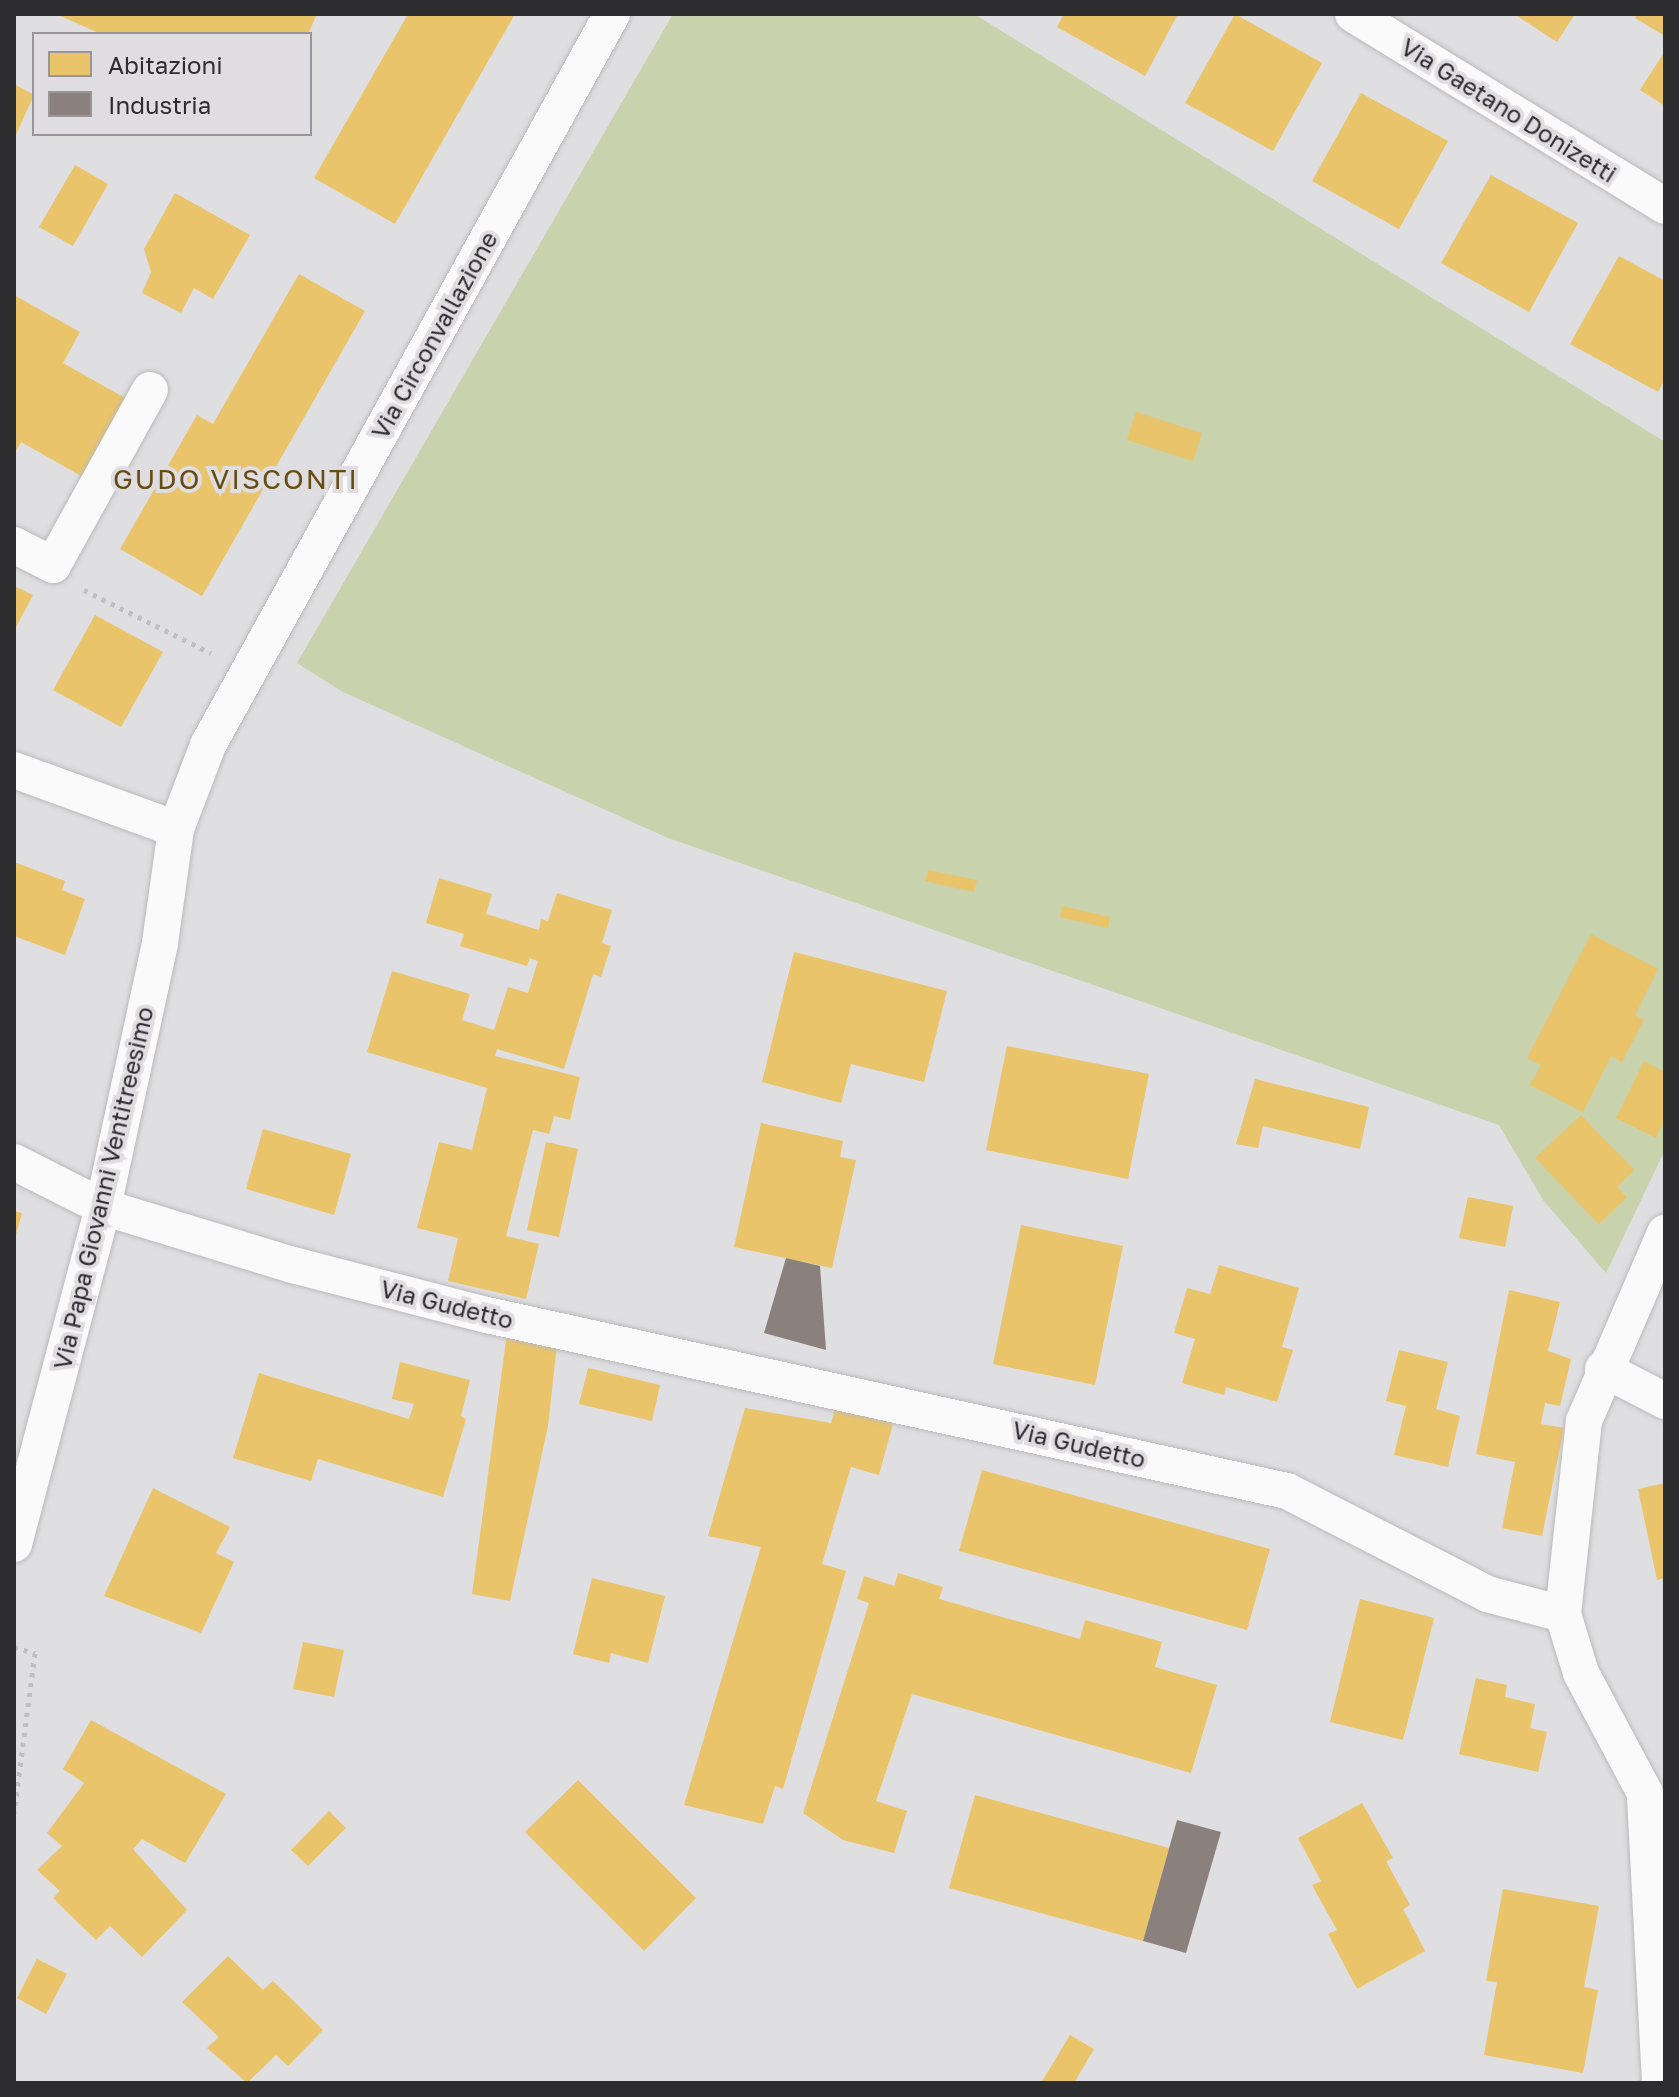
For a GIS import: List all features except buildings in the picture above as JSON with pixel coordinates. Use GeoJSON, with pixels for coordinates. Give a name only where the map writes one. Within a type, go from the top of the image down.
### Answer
{"type":"FeatureCollection","features":[{"type":"Feature","properties":{"kind":"street","name":"Via Circonvallazione"},"geometry":{"type":"LineString","coordinates":[[176,829],[208,745],[612,14]]}},
{"type":"Feature","properties":{"kind":"street","name":"Via Gaetano Donizetti"},"geometry":{"type":"LineString","coordinates":[[1353,14],[1665,206]]}},
{"type":"Feature","properties":{"kind":"street"},"geometry":{"type":"LineString","coordinates":[[14,545],[53,565],[150,390]]}},
{"type":"Feature","properties":{"kind":"street"},"geometry":{"type":"LineString","coordinates":[[14,770],[176,829]]}},
{"type":"Feature","properties":{"kind":"street","name":"Via Papa Giovanni Ventitreesimo"},"geometry":{"type":"LineString","coordinates":[[14,1544],[103,1207],[160,943],[176,829]]}},
{"type":"Feature","properties":{"kind":"street","name":"Via Gudetto"},"geometry":{"type":"LineString","coordinates":[[14,1162],[103,1207],[293,1265],[487,1315],[1287,1491],[1487,1594],[1563,1614]]}},
{"type":"Feature","properties":{"kind":"street"},"geometry":{"type":"LineString","coordinates":[[1660,2083],[1661,2030],[1645,1793],[1581,1673],[1563,1614],[1584,1421],[1603,1369],[1665,1233]]}},
{"type":"Feature","properties":{"kind":"street"},"geometry":{"type":"LineString","coordinates":[[1603,1369],[1665,1401]]}},
{"type":"Feature","properties":{"kind":"path"},"geometry":{"type":"LineString","coordinates":[[53,565],[66,580],[219,657]]}},
{"type":"Feature","properties":{"kind":"path"},"geometry":{"type":"LineString","coordinates":[[14,1647],[35,1653],[14,1813]]}},
{"type":"Feature","properties":{"kind":"green space"},"geometry":{"type":"Polygon","coordinates":[[[673,14],[974,14],[1665,442],[1665,1150],[1606,1273],[1543,1200],[1499,1125],[668,838],[343,692],[297,663],[673,14]]]}},
{"type":"Feature","properties":{"kind":"district","name":"GUDO VISCONTI"},"geometry":{"type":"Point","coordinates":[236,479]}}]}
